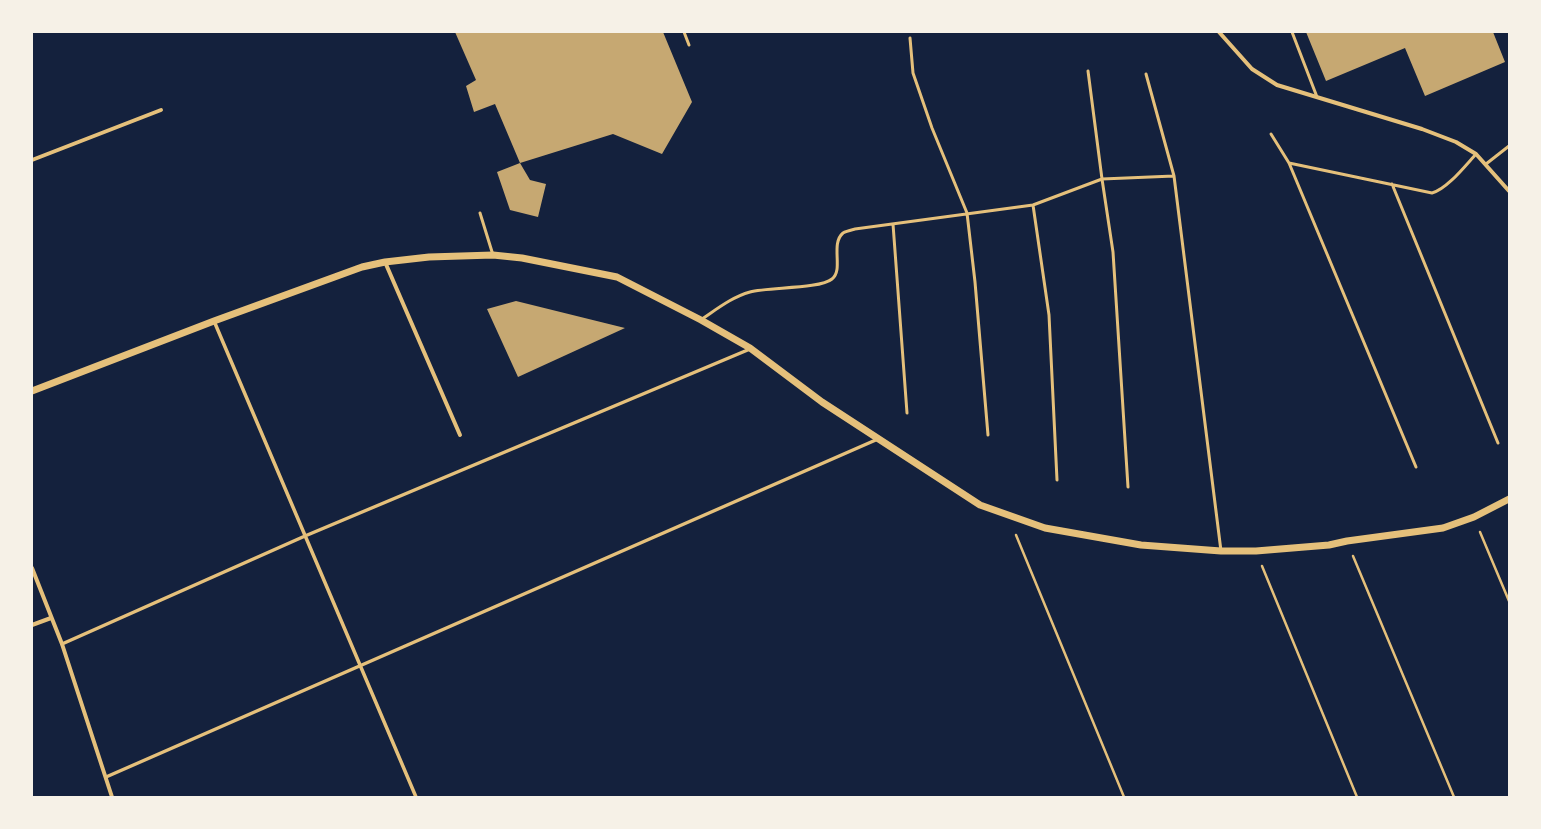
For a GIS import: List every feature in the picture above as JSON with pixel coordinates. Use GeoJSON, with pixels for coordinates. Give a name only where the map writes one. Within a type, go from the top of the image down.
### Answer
{"type":"FeatureCollection","features":[{"type":"Feature","properties":{"kind":"street"},"geometry":{"type":"LineString","coordinates":[[1219,32],[1252,69],[1277,85],[1442,136],[1466,147],[1476,154],[1509,191]]}},
{"type":"Feature","properties":{"kind":"street"},"geometry":{"type":"LineString","coordinates":[[32,160],[161,110]]}},
{"type":"Feature","properties":{"kind":"street"},"geometry":{"type":"LineString","coordinates":[[32,391],[214,321],[362,267],[385,262],[429,257],[493,255],[522,258],[617,277],[701,320],[750,348],[822,402],[980,505],[1045,528],[1141,545],[1221,551],[1256,551],[1329,545],[1347,541],[1443,528],[1474,517],[1509,499]]}},
{"type":"Feature","properties":{"kind":"street"},"geometry":{"type":"LineString","coordinates":[[385,262],[460,435]]}},
{"type":"Feature","properties":{"kind":"street"},"geometry":{"type":"LineString","coordinates":[[214,321],[416,797]]}},
{"type":"Feature","properties":{"kind":"street"},"geometry":{"type":"LineString","coordinates":[[62,644],[305,536],[750,348]]}},
{"type":"Feature","properties":{"kind":"street"},"geometry":{"type":"LineString","coordinates":[[106,777],[879,439]]}},
{"type":"Feature","properties":{"kind":"street"},"geometry":{"type":"LineString","coordinates":[[32,568],[62,644],[112,797]]}},
{"type":"Feature","properties":{"kind":"street"},"geometry":{"type":"LineString","coordinates":[[32,625],[51,618]]}},
{"type":"Feature","properties":{"kind":"lane"},"geometry":{"type":"LineString","coordinates":[[684,32],[689,45]]}},
{"type":"Feature","properties":{"kind":"lane"},"geometry":{"type":"LineString","coordinates":[[1292,32],[1317,97]]}},
{"type":"Feature","properties":{"kind":"lane"},"geometry":{"type":"LineString","coordinates":[[910,38],[913,74],[932,128],[967,213],[975,282],[988,435]]}},
{"type":"Feature","properties":{"kind":"lane"},"geometry":{"type":"LineString","coordinates":[[1088,71],[1113,252],[1128,487]]}},
{"type":"Feature","properties":{"kind":"lane"},"geometry":{"type":"LineString","coordinates":[[1146,74],[1174,176],[1221,551]]}},
{"type":"Feature","properties":{"kind":"lane"},"geometry":{"type":"LineString","coordinates":[[1271,134],[1289,163],[1416,467]]}},
{"type":"Feature","properties":{"kind":"lane"},"geometry":{"type":"LineString","coordinates":[[1486,164],[1509,146]]}},
{"type":"Feature","properties":{"kind":"lane"},"geometry":{"type":"LineString","coordinates":[[1289,163],[1426,192],[1437,192],[1446,186],[1476,154]]}},
{"type":"Feature","properties":{"kind":"lane"},"geometry":{"type":"LineString","coordinates":[[701,320],[733,298],[751,292],[820,284],[832,280],[836,274],[837,241],[844,233],[854,229],[1032,205],[1102,179],[1174,176]]}},
{"type":"Feature","properties":{"kind":"lane"},"geometry":{"type":"LineString","coordinates":[[1392,184],[1498,443]]}},
{"type":"Feature","properties":{"kind":"lane"},"geometry":{"type":"LineString","coordinates":[[1032,205],[1049,315],[1058,480]]}},
{"type":"Feature","properties":{"kind":"lane"},"geometry":{"type":"LineString","coordinates":[[480,213],[493,255]]}},
{"type":"Feature","properties":{"kind":"lane"},"geometry":{"type":"LineString","coordinates":[[893,224],[907,413]]}},
{"type":"Feature","properties":{"kind":"path"},"geometry":{"type":"LineString","coordinates":[[1007,515],[1124,797]]}},
{"type":"Feature","properties":{"kind":"path"},"geometry":{"type":"LineString","coordinates":[[1474,517],[1509,601]]}},
{"type":"Feature","properties":{"kind":"path"},"geometry":{"type":"LineString","coordinates":[[1347,541],[1454,797]]}},
{"type":"Feature","properties":{"kind":"path"},"geometry":{"type":"LineString","coordinates":[[1256,551],[1357,797]]}},
{"type":"Feature","properties":{"kind":"building"},"geometry":{"type":"Polygon","coordinates":[[[455,32],[663,32],[692,102],[662,154],[613,134],[520,163],[495,104],[474,112],[466,86],[476,80],[455,32]]]}},
{"type":"Feature","properties":{"kind":"building"},"geometry":{"type":"Polygon","coordinates":[[[1306,32],[1493,32],[1505,62],[1425,96],[1405,48],[1326,81],[1306,32]]]}},
{"type":"Feature","properties":{"kind":"building"},"geometry":{"type":"Polygon","coordinates":[[[520,163],[530,180],[546,184],[538,217],[510,210],[497,172],[520,163]]]}},
{"type":"Feature","properties":{"kind":"building"},"geometry":{"type":"Polygon","coordinates":[[[516,301],[625,328],[518,377],[487,309],[516,301]]]}}]}
